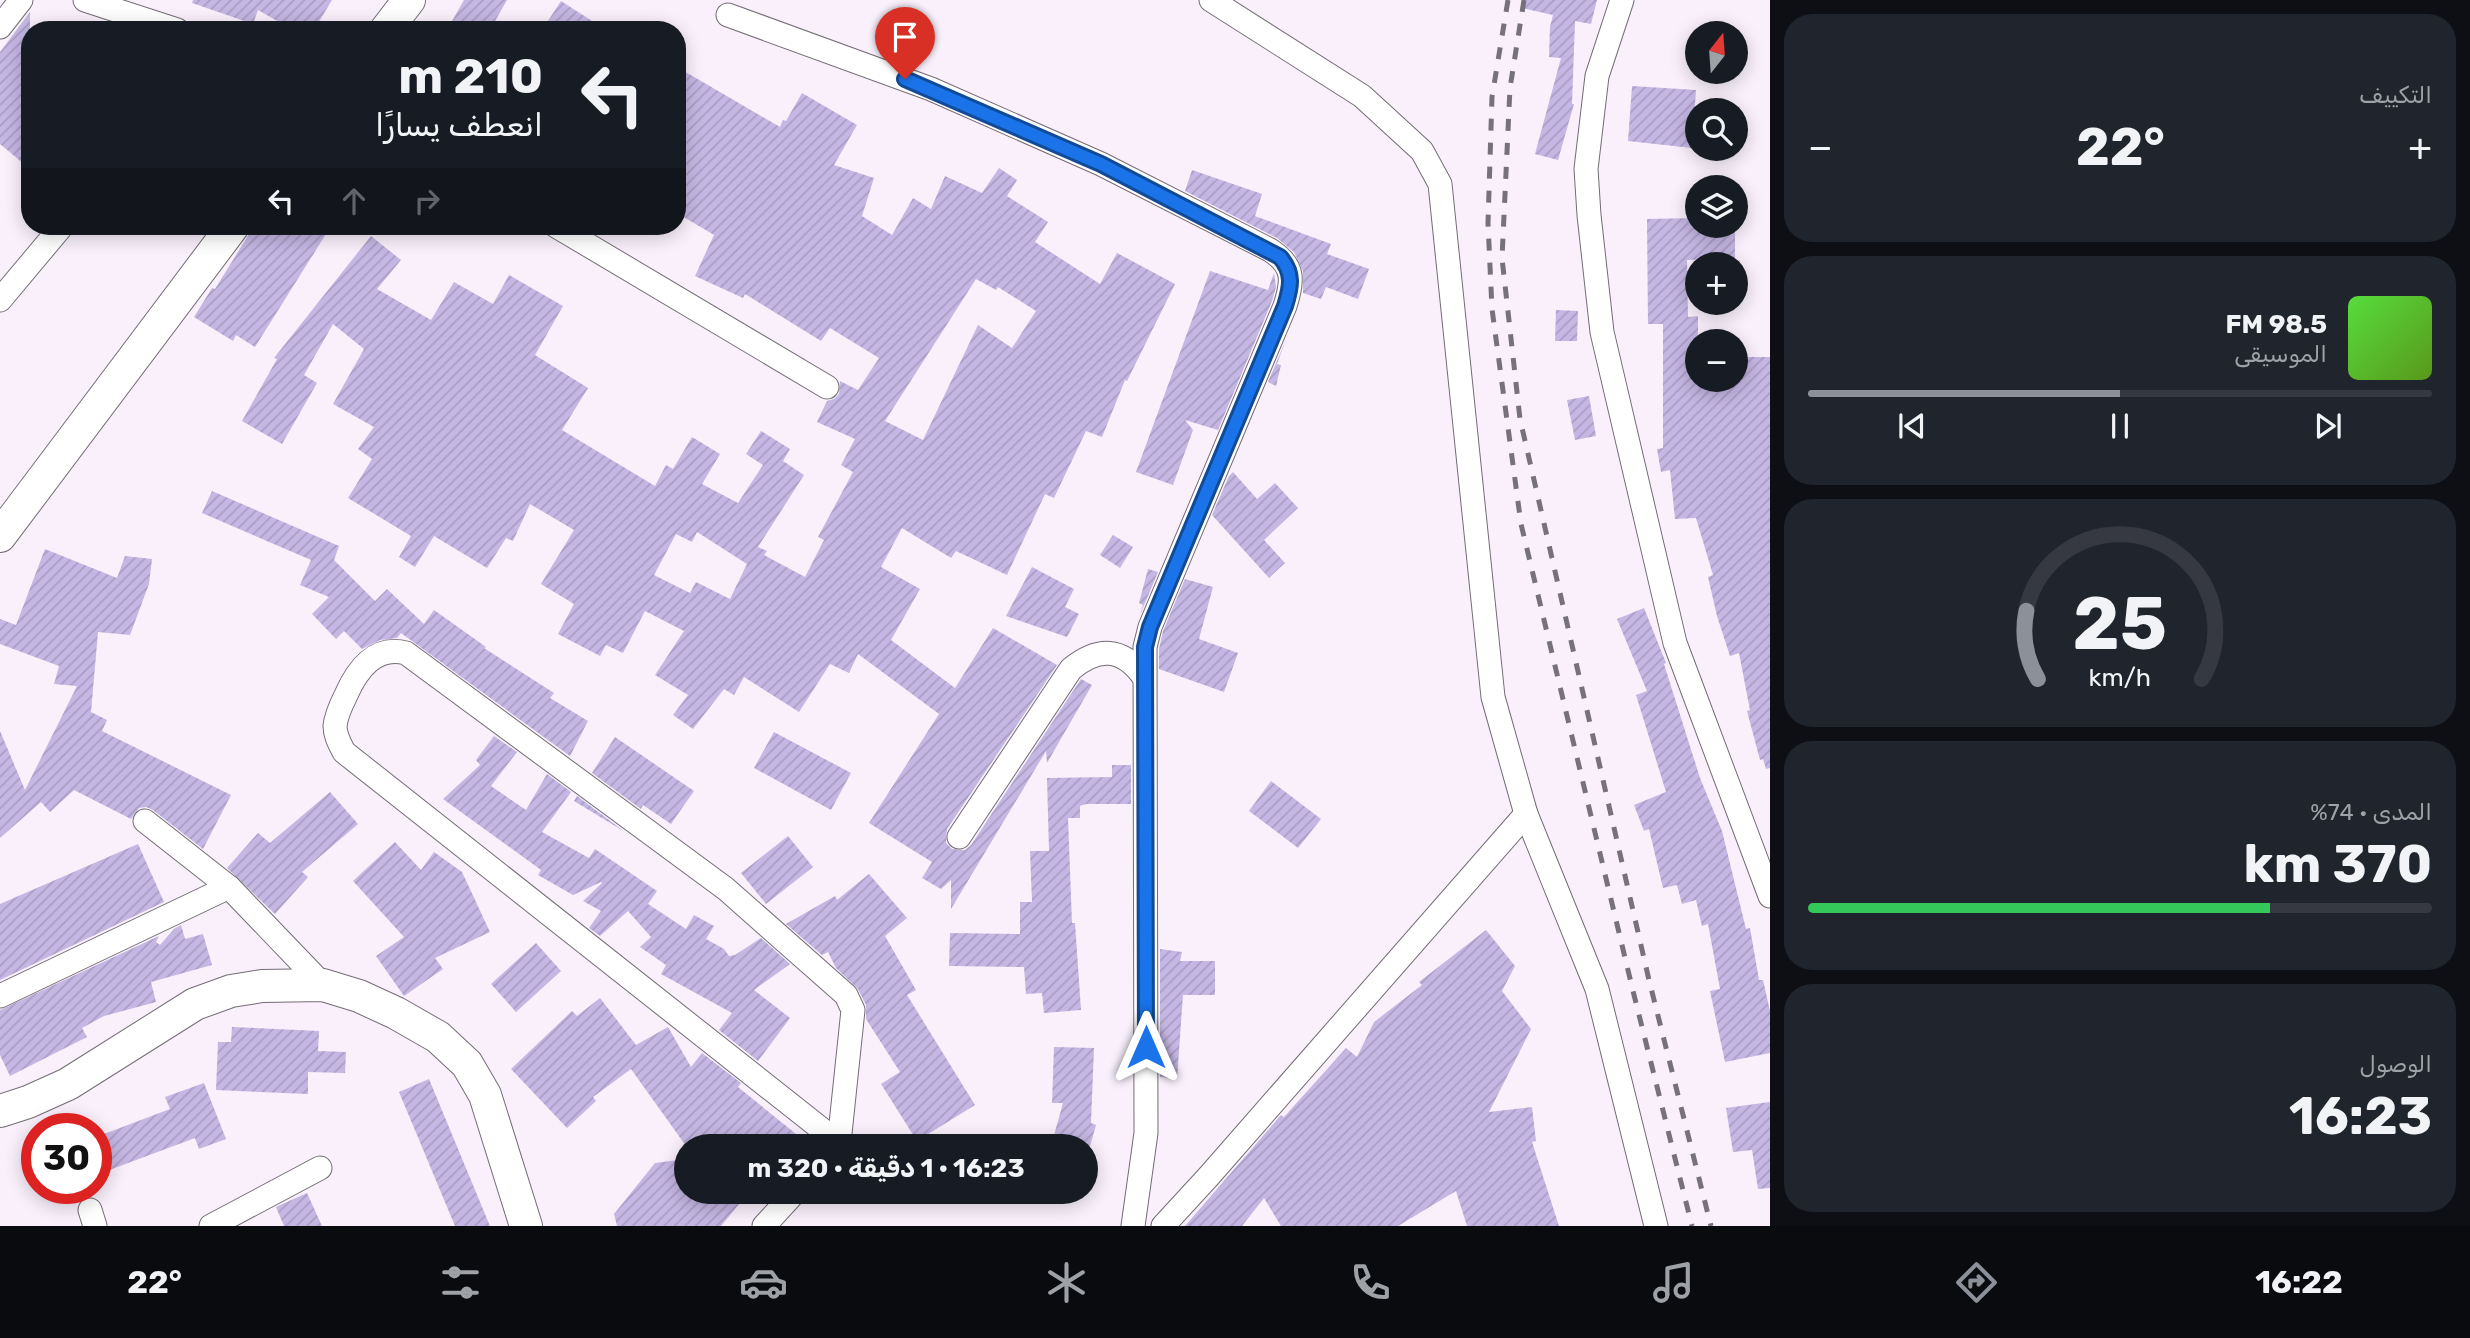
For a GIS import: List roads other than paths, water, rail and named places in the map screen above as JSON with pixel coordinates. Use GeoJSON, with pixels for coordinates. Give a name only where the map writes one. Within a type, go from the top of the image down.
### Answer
{"type":"FeatureCollection","features":[{"type":"Feature","properties":{"kind":"street"},"geometry":{"type":"LineString","coordinates":[[0,27],[21,0]]}},
{"type":"Feature","properties":{"kind":"street"},"geometry":{"type":"LineString","coordinates":[[85,0],[149,21]]}},
{"type":"Feature","properties":{"kind":"street"},"geometry":{"type":"LineString","coordinates":[[393,21],[409,0]]}},
{"type":"Feature","properties":{"kind":"street"},"geometry":{"type":"LineString","coordinates":[[1211,0],[1362,96],[1422,151],[1440,184],[1493,697],[1526,814],[1597,989],[1656,1226]]}},
{"type":"Feature","properties":{"kind":"street"},"geometry":{"type":"LineString","coordinates":[[1622,0],[1597,76],[1586,169],[1602,332],[1675,642],[1770,896]]}},
{"type":"Feature","properties":{"kind":"street"},"geometry":{"type":"LineString","coordinates":[[728,15],[930,89],[1088,159],[1270,250],[1287,265],[1291,286],[1285,306],[1150,627],[1145,647],[1146,1133],[1133,1226]]}},
{"type":"Feature","properties":{"kind":"street"},"geometry":{"type":"LineString","coordinates":[[0,300],[54,235]]}},
{"type":"Feature","properties":{"kind":"street"},"geometry":{"type":"LineString","coordinates":[[0,536],[226,235]]}},
{"type":"Feature","properties":{"kind":"street"},"geometry":{"type":"LineString","coordinates":[[571,235],[827,387]]}},
{"type":"Feature","properties":{"kind":"street"},"geometry":{"type":"LineString","coordinates":[[394,650],[406,653],[726,889],[846,995],[853,1010],[838,1145],[344,752],[337,739],[335,726],[340,707],[353,680],[367,662],[381,653],[394,650]]}},
{"type":"Feature","properties":{"kind":"street"},"geometry":{"type":"LineString","coordinates":[[959,836],[1071,668],[1085,657],[1097,653],[1126,659],[1136,666],[1143,676]]}},
{"type":"Feature","properties":{"kind":"street"},"geometry":{"type":"LineString","coordinates":[[1163,1226],[1526,814]]}},
{"type":"Feature","properties":{"kind":"street"},"geometry":{"type":"LineString","coordinates":[[145,821],[229,887],[323,985]]}},
{"type":"Feature","properties":{"kind":"street"},"geometry":{"type":"LineString","coordinates":[[0,996],[229,887]]}},
{"type":"Feature","properties":{"kind":"street"},"geometry":{"type":"LineString","coordinates":[[0,1111],[68,1084],[195,1004],[231,990],[262,985],[323,985],[359,996],[396,1013],[438,1037],[467,1064],[485,1095],[526,1226]]}},
{"type":"Feature","properties":{"kind":"street"},"geometry":{"type":"LineString","coordinates":[[211,1226],[320,1168]]}},
{"type":"Feature","properties":{"kind":"street"},"geometry":{"type":"LineString","coordinates":[[764,1226],[784,1204]]}},
{"type":"Feature","properties":{"kind":"railway"},"geometry":{"type":"LineString","coordinates":[[1508,0],[1492,97],[1488,223],[1492,309],[1521,524],[1692,1226]]}},
{"type":"Feature","properties":{"kind":"railway"},"geometry":{"type":"LineString","coordinates":[[1524,0],[1510,88],[1502,258],[1520,419],[1649,980],[1711,1226]]}}]}
